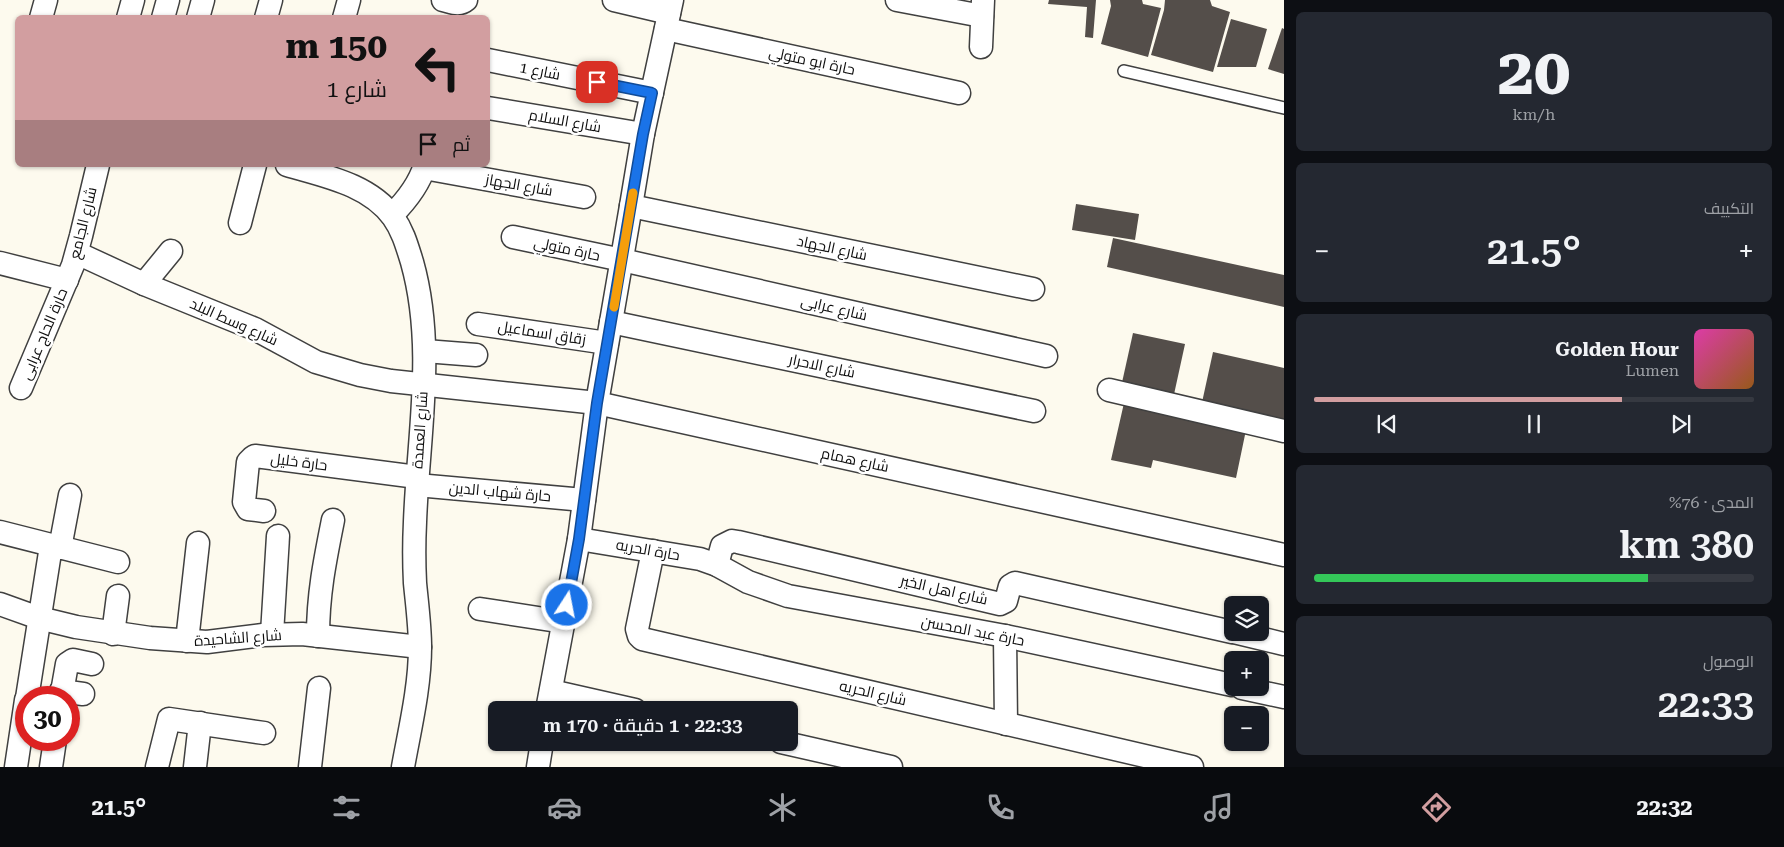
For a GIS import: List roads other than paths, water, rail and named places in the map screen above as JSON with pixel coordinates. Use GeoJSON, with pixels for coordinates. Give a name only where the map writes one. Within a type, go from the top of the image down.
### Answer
{"type":"FeatureCollection","features":[{"type":"Feature","properties":{"kind":"street"},"geometry":{"type":"LineString","coordinates":[[42,15],[46,0]]}},
{"type":"Feature","properties":{"kind":"street"},"geometry":{"type":"LineString","coordinates":[[129,15],[133,0]]}},
{"type":"Feature","properties":{"kind":"street"},"geometry":{"type":"LineString","coordinates":[[164,15],[168,0]]}},
{"type":"Feature","properties":{"kind":"street"},"geometry":{"type":"LineString","coordinates":[[199,15],[203,0]]}},
{"type":"Feature","properties":{"kind":"street"},"geometry":{"type":"LineString","coordinates":[[267,15],[271,0]]}},
{"type":"Feature","properties":{"kind":"street"},"geometry":{"type":"LineString","coordinates":[[345,15],[349,0]]}},
{"type":"Feature","properties":{"kind":"street"},"geometry":{"type":"LineString","coordinates":[[444,0],[458,4],[466,0]]}},
{"type":"Feature","properties":{"kind":"street","name":"حارة ابو متولي"},"geometry":{"type":"LineString","coordinates":[[614,0],[959,93]]}},
{"type":"Feature","properties":{"kind":"street"},"geometry":{"type":"LineString","coordinates":[[897,0],[983,8],[981,47]]}},
{"type":"Feature","properties":{"kind":"street"},"geometry":{"type":"LineString","coordinates":[[549,701],[579,539],[597,403],[643,134],[669,14]]}},
{"type":"Feature","properties":{"kind":"street","name":"شارع 1"},"geometry":{"type":"LineString","coordinates":[[490,60],[652,93]]}},
{"type":"Feature","properties":{"kind":"street","name":"شارع السلام"},"geometry":{"type":"LineString","coordinates":[[490,108],[643,134]]}},
{"type":"Feature","properties":{"kind":"street","name":"شارع الجامع"},"geometry":{"type":"LineString","coordinates":[[67,280],[77,253],[98,167]]}},
{"type":"Feature","properties":{"kind":"street"},"geometry":{"type":"LineString","coordinates":[[240,223],[254,167]]}},
{"type":"Feature","properties":{"kind":"street","name":"شارع العمدة"},"geometry":{"type":"LineString","coordinates":[[297,167],[354,186],[369,194],[392,215],[405,238],[416,276],[421,303],[425,351],[414,552],[420,647],[418,682],[403,767]]}},
{"type":"Feature","properties":{"kind":"street"},"geometry":{"type":"LineString","coordinates":[[392,215],[408,197],[424,167]]}},
{"type":"Feature","properties":{"kind":"street","name":"شارع الجهاز"},"geometry":{"type":"LineString","coordinates":[[424,167],[584,197]]}},
{"type":"Feature","properties":{"kind":"street","name":"شارع الجهاد"},"geometry":{"type":"LineString","coordinates":[[631,206],[1033,290]]}},
{"type":"Feature","properties":{"kind":"street","name":"حارة متولي"},"geometry":{"type":"LineString","coordinates":[[513,237],[622,260]]}},
{"type":"Feature","properties":{"kind":"street"},"geometry":{"type":"LineString","coordinates":[[144,284],[170,251]]}},
{"type":"Feature","properties":{"kind":"street","name":"شارع وسط البلد"},"geometry":{"type":"LineString","coordinates":[[77,253],[144,284],[255,329],[316,362],[391,382],[423,384]]}},
{"type":"Feature","properties":{"kind":"street","name":"شارع عرابى"},"geometry":{"type":"LineString","coordinates":[[622,260],[1046,356]]}},
{"type":"Feature","properties":{"kind":"street"},"geometry":{"type":"LineString","coordinates":[[0,263],[67,280]]}},
{"type":"Feature","properties":{"kind":"street","name":"حارة الحاج عرابى"},"geometry":{"type":"LineString","coordinates":[[21,388],[67,280]]}},
{"type":"Feature","properties":{"kind":"street","name":"زقاق اسماعيل"},"geometry":{"type":"LineString","coordinates":[[478,324],[609,333]]}},
{"type":"Feature","properties":{"kind":"street","name":"شارع الاحرار"},"geometry":{"type":"LineString","coordinates":[[609,333],[1034,411]]}},
{"type":"Feature","properties":{"kind":"street"},"geometry":{"type":"LineString","coordinates":[[425,351],[476,355]]}},
{"type":"Feature","properties":{"kind":"street","name":"شارع همام"},"geometry":{"type":"LineString","coordinates":[[423,384],[597,403],[1284,555]]}},
{"type":"Feature","properties":{"kind":"street"},"geometry":{"type":"LineString","coordinates":[[1109,390],[1284,430]]}},
{"type":"Feature","properties":{"kind":"street","name":"حارة خليل"},"geometry":{"type":"LineString","coordinates":[[264,511],[248,509],[244,502],[248,462],[255,456],[417,481]]}},
{"type":"Feature","properties":{"kind":"street","name":"حارة شهاب الدين"},"geometry":{"type":"LineString","coordinates":[[417,481],[584,500]]}},
{"type":"Feature","properties":{"kind":"street"},"geometry":{"type":"LineString","coordinates":[[28,686],[55,547],[70,495]]}},
{"type":"Feature","properties":{"kind":"street"},"geometry":{"type":"LineString","coordinates":[[318,636],[321,580],[333,520]]}},
{"type":"Feature","properties":{"kind":"street"},"geometry":{"type":"LineString","coordinates":[[0,532],[118,562]]}},
{"type":"Feature","properties":{"kind":"street"},"geometry":{"type":"LineString","coordinates":[[272,634],[278,536]]}},
{"type":"Feature","properties":{"kind":"street","name":"حارة الحريه"},"geometry":{"type":"LineString","coordinates":[[579,539],[700,559],[717,565]]}},
{"type":"Feature","properties":{"kind":"street","name":"شارع اهل الخير"},"geometry":{"type":"LineString","coordinates":[[717,565],[722,546],[732,541],[1000,604],[1006,601],[1010,586],[1015,583],[1224,630]]}},
{"type":"Feature","properties":{"kind":"street"},"geometry":{"type":"LineString","coordinates":[[187,641],[198,543]]}},
{"type":"Feature","properties":{"kind":"street","name":"شارع الحريه"},"geometry":{"type":"LineString","coordinates":[[653,551],[637,629],[642,639],[1192,767]]}},
{"type":"Feature","properties":{"kind":"street","name":"حارة عبد المحسن"},"geometry":{"type":"LineString","coordinates":[[717,565],[748,582],[788,596],[1006,636],[1224,684]]}},
{"type":"Feature","properties":{"kind":"street"},"geometry":{"type":"LineString","coordinates":[[113,634],[118,596]]}},
{"type":"Feature","properties":{"kind":"street","name":"شارع الشاحيدة"},"geometry":{"type":"LineString","coordinates":[[0,604],[40,618],[113,634],[207,642],[272,634],[318,636],[420,647]]}},
{"type":"Feature","properties":{"kind":"street"},"geometry":{"type":"LineString","coordinates":[[480,609],[564,622]]}},
{"type":"Feature","properties":{"kind":"street"},"geometry":{"type":"LineString","coordinates":[[1006,636],[1006,724]]}},
{"type":"Feature","properties":{"kind":"street","name":"شارع اهل الخير"},"geometry":{"type":"LineString","coordinates":[[1269,640],[1284,644]]}},
{"type":"Feature","properties":{"kind":"street"},"geometry":{"type":"LineString","coordinates":[[67,686],[66,667],[69,662],[77,660],[92,664]]}},
{"type":"Feature","properties":{"kind":"street"},"geometry":{"type":"LineString","coordinates":[[310,767],[319,688]]}},
{"type":"Feature","properties":{"kind":"street"},"geometry":{"type":"LineString","coordinates":[[1269,694],[1284,697]]}},
{"type":"Feature","properties":{"kind":"street"},"geometry":{"type":"LineString","coordinates":[[157,767],[169,719],[264,733]]}},
{"type":"Feature","properties":{"kind":"street"},"geometry":{"type":"LineString","coordinates":[[195,767],[200,723]]}},
{"type":"Feature","properties":{"kind":"street"},"geometry":{"type":"LineString","coordinates":[[798,746],[890,767]]}},
{"type":"Feature","properties":{"kind":"street"},"geometry":{"type":"LineString","coordinates":[[16,767],[18,751]]}},
{"type":"Feature","properties":{"kind":"street"},"geometry":{"type":"LineString","coordinates":[[51,767],[53,751]]}},
{"type":"Feature","properties":{"kind":"street"},"geometry":{"type":"LineString","coordinates":[[539,767],[541,751]]}},
{"type":"Feature","properties":{"kind":"lane"},"geometry":{"type":"LineString","coordinates":[[1124,72],[1284,108]]}}]}
